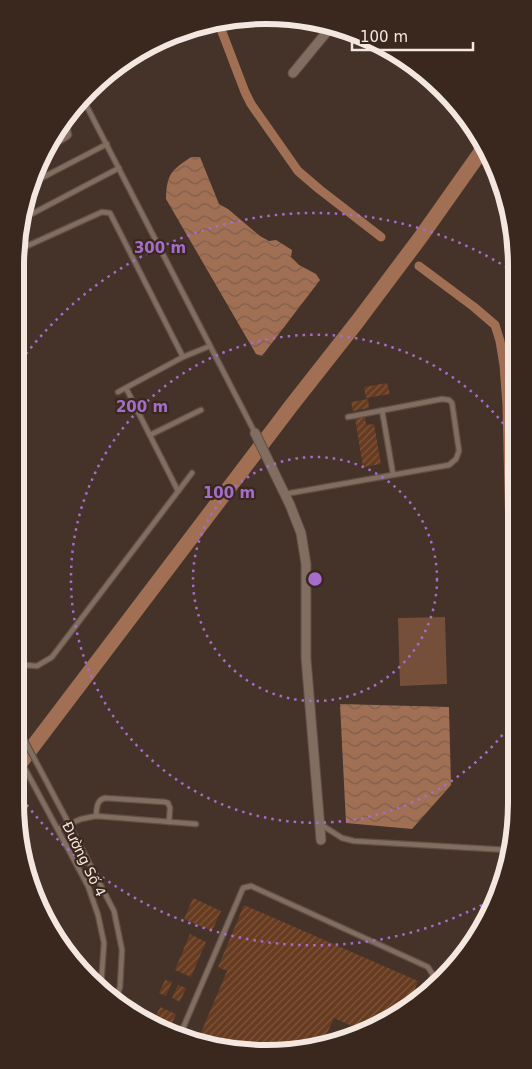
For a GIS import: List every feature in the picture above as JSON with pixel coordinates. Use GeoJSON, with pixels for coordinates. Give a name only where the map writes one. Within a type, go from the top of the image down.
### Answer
{"type":"FeatureCollection","features":[{"type":"Feature","properties":{"kind":"street"},"geometry":{"type":"LineString","coordinates":[[293,74],[327,32]]}},
{"type":"Feature","properties":{"kind":"street"},"geometry":{"type":"LineString","coordinates":[[255,433],[285,494],[301,533],[306,564],[306,658],[321,840]]}},
{"type":"Feature","properties":{"kind":"lane"},"geometry":{"type":"LineString","coordinates":[[86,104],[255,433]]}},
{"type":"Feature","properties":{"kind":"lane"},"geometry":{"type":"LineString","coordinates":[[58,143],[69,135],[67,129]]}},
{"type":"Feature","properties":{"kind":"lane"},"geometry":{"type":"LineString","coordinates":[[40,179],[107,144]]}},
{"type":"Feature","properties":{"kind":"lane"},"geometry":{"type":"LineString","coordinates":[[29,215],[119,168]]}},
{"type":"Feature","properties":{"kind":"lane"},"geometry":{"type":"LineString","coordinates":[[24,247],[102,212],[110,213],[183,357]]}},
{"type":"Feature","properties":{"kind":"lane"},"geometry":{"type":"LineString","coordinates":[[118,392],[183,357],[210,346]]}},
{"type":"Feature","properties":{"kind":"lane"},"geometry":{"type":"LineString","coordinates":[[126,388],[178,491]]}},
{"type":"Feature","properties":{"kind":"lane"},"geometry":{"type":"LineString","coordinates":[[285,494],[448,465],[456,459],[459,451],[452,403],[449,400],[442,399],[348,417]]}},
{"type":"Feature","properties":{"kind":"lane"},"geometry":{"type":"LineString","coordinates":[[150,435],[201,410]]}},
{"type":"Feature","properties":{"kind":"lane"},"geometry":{"type":"LineString","coordinates":[[382,410],[393,474]]}},
{"type":"Feature","properties":{"kind":"lane"},"geometry":{"type":"LineString","coordinates":[[24,663],[37,666],[52,657],[192,472]]}},
{"type":"Feature","properties":{"kind":"lane"},"geometry":{"type":"LineString","coordinates":[[24,738],[114,911],[122,950],[120,987],[118,994]]}},
{"type":"Feature","properties":{"kind":"lane","name":"Đường Số 4"},"geometry":{"type":"LineString","coordinates":[[24,766],[88,886],[98,915],[104,943],[101,980]]}},
{"type":"Feature","properties":{"kind":"lane"},"geometry":{"type":"LineString","coordinates":[[96,816],[98,803],[104,798],[165,802],[170,805],[169,822]]}},
{"type":"Feature","properties":{"kind":"lane"},"geometry":{"type":"LineString","coordinates":[[58,829],[81,819],[96,816],[196,824]]}},
{"type":"Feature","properties":{"kind":"lane"},"geometry":{"type":"LineString","coordinates":[[319,823],[342,838],[354,841],[504,850]]}},
{"type":"Feature","properties":{"kind":"lane"},"geometry":{"type":"LineString","coordinates":[[182,1030],[243,888],[251,886],[428,967],[433,975],[431,980]]}},
{"type":"Feature","properties":{"kind":"shaded area"},"geometry":{"type":"Polygon","coordinates":[[[445,617],[447,684],[400,686],[398,618],[445,617]]]}},
{"type":"Feature","properties":{"kind":"water"},"geometry":{"type":"Polygon","coordinates":[[[191,157],[200,157],[219,204],[228,209],[260,236],[269,241],[276,240],[292,250],[291,257],[299,265],[316,274],[320,280],[262,356],[256,354],[166,199],[171,174],[191,157]]]}},
{"type":"Feature","properties":{"kind":"water"},"geometry":{"type":"Polygon","coordinates":[[[340,704],[449,707],[451,785],[412,829],[346,823],[340,704]]]}},
{"type":"Feature","properties":{"kind":"building"},"geometry":{"type":"Polygon","coordinates":[[[387,383],[390,394],[366,398],[364,387],[387,383]]]}},
{"type":"Feature","properties":{"kind":"building"},"geometry":{"type":"Polygon","coordinates":[[[368,399],[369,408],[353,411],[351,402],[368,399]]]}},
{"type":"Feature","properties":{"kind":"building"},"geometry":{"type":"Polygon","coordinates":[[[365,416],[366,425],[374,424],[381,464],[363,467],[355,418],[365,416]]]}},
{"type":"Feature","properties":{"kind":"building"},"geometry":{"type":"Polygon","coordinates":[[[193,898],[221,911],[212,931],[184,919],[193,898]]]}},
{"type":"Feature","properties":{"kind":"building"},"geometry":{"type":"Polygon","coordinates":[[[244,905],[418,981],[412,996],[387,1013],[359,1027],[356,1028],[334,1018],[325,1038],[282,1045],[250,1045],[219,1041],[200,1036],[227,971],[218,967],[244,905]]]}},
{"type":"Feature","properties":{"kind":"building"},"geometry":{"type":"Polygon","coordinates":[[[190,934],[206,942],[191,977],[175,970],[190,934]]]}},
{"type":"Feature","properties":{"kind":"building"},"geometry":{"type":"Polygon","coordinates":[[[165,980],[172,982],[166,996],[159,993],[165,980]]]}},
{"type":"Feature","properties":{"kind":"building"},"geometry":{"type":"Polygon","coordinates":[[[178,985],[186,988],[180,1002],[172,998],[178,985]]]}},
{"type":"Feature","properties":{"kind":"building"},"geometry":{"type":"Polygon","coordinates":[[[160,1007],[176,1014],[171,1026],[155,1018],[160,1007]]]}},
{"type":"Feature","properties":{"kind":"waterway"},"geometry":{"type":"LineString","coordinates":[[220,28],[251,104],[298,171],[381,237]]}},
{"type":"Feature","properties":{"kind":"waterway"},"geometry":{"type":"LineString","coordinates":[[24,758],[357,322],[480,153]]}},
{"type":"Feature","properties":{"kind":"waterway"},"geometry":{"type":"LineString","coordinates":[[419,266],[495,325],[504,365],[508,449]]}}]}
